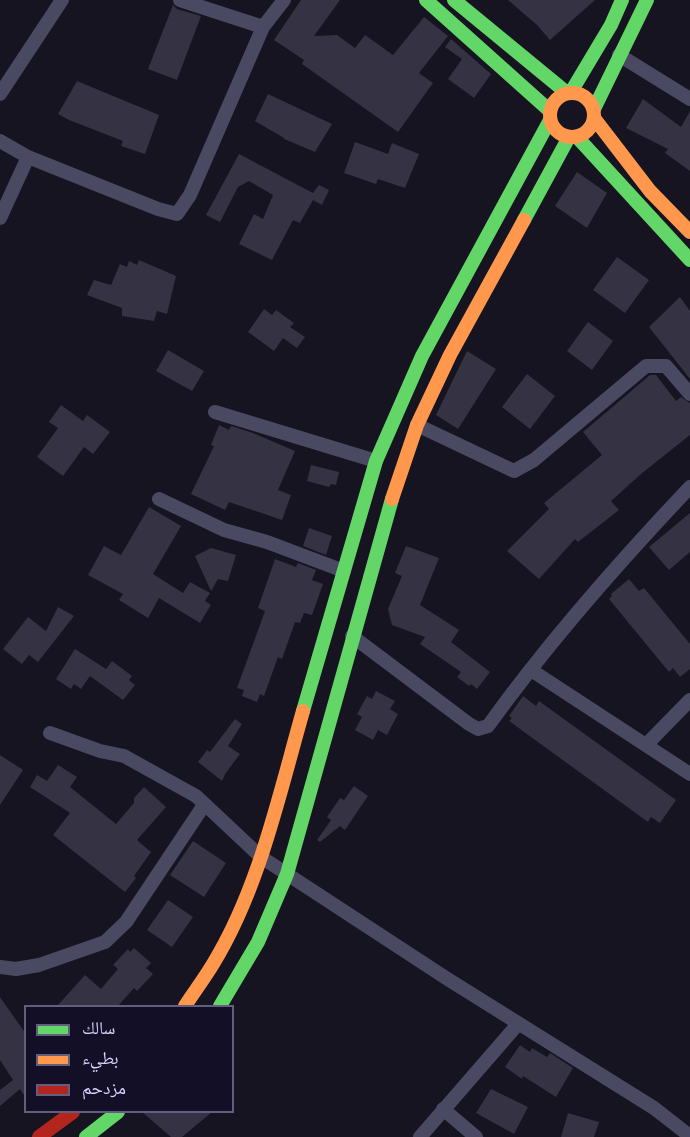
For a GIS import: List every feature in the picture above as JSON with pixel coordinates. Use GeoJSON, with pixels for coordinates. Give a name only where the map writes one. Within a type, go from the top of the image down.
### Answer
{"type":"FeatureCollection","features":[{"type":"Feature","properties":{"kind":"main road"},"geometry":{"type":"LineString","coordinates":[[426,0],[550,116],[557,131],[573,137],[690,260]]}},
{"type":"Feature","properties":{"kind":"main road"},"geometry":{"type":"LineString","coordinates":[[454,0],[569,93],[586,97],[594,114],[650,191],[690,232]]}},
{"type":"Feature","properties":{"kind":"main road"},"geometry":{"type":"LineString","coordinates":[[185,1005],[214,963],[238,914],[261,856],[376,461],[422,356],[550,116],[553,103],[559,96],[569,93],[611,25],[622,0]]}},
{"type":"Feature","properties":{"kind":"main road"},"geometry":{"type":"LineString","coordinates":[[221,1005],[246,966],[273,912],[287,874],[387,513],[417,425],[450,355],[573,137],[585,133],[591,126],[619,55],[647,0]]}},
{"type":"Feature","properties":{"kind":"main road"},"geometry":{"type":"LineString","coordinates":[[39,1137],[72,1113]]}},
{"type":"Feature","properties":{"kind":"main road"},"geometry":{"type":"LineString","coordinates":[[86,1137],[117,1113]]}},
{"type":"Feature","properties":{"kind":"street"},"geometry":{"type":"LineString","coordinates":[[0,94],[62,0]]}},
{"type":"Feature","properties":{"kind":"street"},"geometry":{"type":"LineString","coordinates":[[180,0],[263,27]]}},
{"type":"Feature","properties":{"kind":"street"},"geometry":{"type":"LineString","coordinates":[[0,141],[27,158],[177,214],[190,195],[263,27],[284,0]]}},
{"type":"Feature","properties":{"kind":"street"},"geometry":{"type":"LineString","coordinates":[[619,55],[690,99]]}},
{"type":"Feature","properties":{"kind":"street"},"geometry":{"type":"LineString","coordinates":[[0,218],[27,158]]}},
{"type":"Feature","properties":{"kind":"street"},"geometry":{"type":"LineString","coordinates":[[417,425],[514,471],[534,460],[646,366],[666,366],[690,394]]}},
{"type":"Feature","properties":{"kind":"street"},"geometry":{"type":"LineString","coordinates":[[215,412],[376,461]]}},
{"type":"Feature","properties":{"kind":"street"},"geometry":{"type":"LineString","coordinates":[[352,636],[469,724],[478,729],[488,726],[627,554],[690,487]]}},
{"type":"Feature","properties":{"kind":"street"},"geometry":{"type":"LineString","coordinates":[[159,499],[224,530],[267,542],[344,571]]}},
{"type":"Feature","properties":{"kind":"street"},"geometry":{"type":"LineString","coordinates":[[531,670],[690,774]]}},
{"type":"Feature","properties":{"kind":"street"},"geometry":{"type":"LineString","coordinates":[[646,745],[690,700]]}},
{"type":"Feature","properties":{"kind":"street"},"geometry":{"type":"LineString","coordinates":[[50,733],[100,751],[124,756],[196,795],[204,805],[261,856],[287,874],[654,1108],[690,1136]]}},
{"type":"Feature","properties":{"kind":"street"},"geometry":{"type":"LineString","coordinates":[[0,967],[16,969],[39,965],[105,942],[126,922],[204,805]]}},
{"type":"Feature","properties":{"kind":"street"},"geometry":{"type":"LineString","coordinates":[[420,1137],[518,1023]]}},
{"type":"Feature","properties":{"kind":"street"},"geometry":{"type":"LineString","coordinates":[[443,1109],[476,1137]]}},
{"type":"Feature","properties":{"kind":"building"},"geometry":{"type":"Polygon","coordinates":[[[301,0],[340,0],[314,36],[337,35],[355,48],[365,35],[393,55],[424,17],[448,36],[419,73],[433,83],[398,132],[302,64],[304,60],[274,40],[301,0]]]}},
{"type":"Feature","properties":{"kind":"building"},"geometry":{"type":"Polygon","coordinates":[[[508,0],[595,0],[550,40],[537,25],[508,0]]]}},
{"type":"Feature","properties":{"kind":"building"},"geometry":{"type":"Polygon","coordinates":[[[173,5],[177,9],[201,16],[177,80],[148,69],[173,5]]]}},
{"type":"Feature","properties":{"kind":"building"},"geometry":{"type":"Polygon","coordinates":[[[451,39],[491,74],[474,98],[448,79],[462,59],[445,47],[451,39]]]}},
{"type":"Feature","properties":{"kind":"building"},"geometry":{"type":"Polygon","coordinates":[[[77,81],[159,115],[145,154],[121,146],[123,141],[58,114],[77,81]]]}},
{"type":"Feature","properties":{"kind":"building"},"geometry":{"type":"Polygon","coordinates":[[[268,94],[332,124],[315,152],[284,139],[255,121],[268,94]]]}},
{"type":"Feature","properties":{"kind":"building"},"geometry":{"type":"Polygon","coordinates":[[[643,99],[681,127],[690,111],[690,171],[665,153],[668,149],[626,128],[643,99]]]}},
{"type":"Feature","properties":{"kind":"building"},"geometry":{"type":"Polygon","coordinates":[[[355,142],[388,154],[392,143],[419,154],[405,188],[378,179],[376,184],[344,173],[355,142]]]}},
{"type":"Feature","properties":{"kind":"building"},"geometry":{"type":"Polygon","coordinates":[[[239,154],[313,193],[319,185],[329,190],[322,205],[313,200],[300,223],[293,220],[272,260],[239,244],[254,214],[263,219],[273,195],[249,181],[238,187],[220,222],[206,215],[239,154]]]}},
{"type":"Feature","properties":{"kind":"building"},"geometry":{"type":"Polygon","coordinates":[[[577,172],[607,193],[587,228],[555,206],[577,172]]]}},
{"type":"Feature","properties":{"kind":"building"},"geometry":{"type":"Polygon","coordinates":[[[617,257],[649,280],[625,313],[593,290],[617,257]]]}},
{"type":"Feature","properties":{"kind":"building"},"geometry":{"type":"Polygon","coordinates":[[[139,260],[176,276],[167,314],[157,311],[154,321],[122,316],[122,308],[87,295],[94,280],[111,285],[120,264],[127,267],[129,261],[137,265],[139,260]]]}},
{"type":"Feature","properties":{"kind":"building"},"geometry":{"type":"Polygon","coordinates":[[[680,297],[690,311],[690,379],[649,327],[680,297]]]}},
{"type":"Feature","properties":{"kind":"building"},"geometry":{"type":"Polygon","coordinates":[[[264,309],[272,315],[276,310],[294,323],[290,327],[305,337],[297,348],[283,338],[274,351],[248,332],[264,309]]]}},
{"type":"Feature","properties":{"kind":"building"},"geometry":{"type":"Polygon","coordinates":[[[588,322],[613,341],[592,370],[567,351],[588,322]]]}},
{"type":"Feature","properties":{"kind":"building"},"geometry":{"type":"Polygon","coordinates":[[[168,350],[204,371],[192,391],[156,371],[168,350]]]}},
{"type":"Feature","properties":{"kind":"building"},"geometry":{"type":"Polygon","coordinates":[[[467,351],[496,369],[458,429],[436,415],[467,351]]]}},
{"type":"Feature","properties":{"kind":"building"},"geometry":{"type":"Polygon","coordinates":[[[527,374],[555,396],[530,429],[502,407],[527,374]]]}},
{"type":"Feature","properties":{"kind":"building"},"geometry":{"type":"Polygon","coordinates":[[[650,375],[656,375],[676,401],[681,397],[690,403],[690,435],[611,501],[619,510],[578,542],[575,539],[539,579],[507,551],[549,509],[544,503],[602,455],[583,432],[650,375]]]}},
{"type":"Feature","properties":{"kind":"building"},"geometry":{"type":"Polygon","coordinates":[[[61,405],[83,421],[87,415],[110,432],[93,454],[84,447],[63,476],[37,457],[58,428],[49,422],[61,405]]]}},
{"type":"Feature","properties":{"kind":"building"},"geometry":{"type":"Polygon","coordinates":[[[219,425],[229,430],[231,426],[253,433],[295,451],[278,490],[291,495],[282,520],[229,502],[225,510],[191,494],[214,446],[211,445],[219,425]]]}},
{"type":"Feature","properties":{"kind":"building"},"geometry":{"type":"Polygon","coordinates":[[[311,465],[339,472],[336,485],[331,484],[329,487],[307,481],[311,465]]]}},
{"type":"Feature","properties":{"kind":"building"},"geometry":{"type":"Polygon","coordinates":[[[149,507],[181,526],[153,574],[183,593],[190,582],[210,593],[205,601],[211,605],[200,623],[159,598],[148,618],[119,600],[123,594],[88,575],[104,546],[121,555],[149,507]]]}},
{"type":"Feature","properties":{"kind":"building"},"geometry":{"type":"Polygon","coordinates":[[[690,513],[690,552],[669,570],[649,547],[690,513]]]}},
{"type":"Feature","properties":{"kind":"building"},"geometry":{"type":"Polygon","coordinates":[[[309,528],[332,536],[326,555],[303,546],[309,528]]]}},
{"type":"Feature","properties":{"kind":"building"},"geometry":{"type":"Polygon","coordinates":[[[406,546],[439,558],[420,605],[459,630],[451,642],[490,672],[477,689],[457,677],[461,672],[420,644],[425,637],[392,625],[388,609],[402,576],[395,573],[406,546]]]}},
{"type":"Feature","properties":{"kind":"building"},"geometry":{"type":"Polygon","coordinates":[[[211,548],[236,555],[228,581],[218,579],[211,591],[195,556],[211,548]]]}},
{"type":"Feature","properties":{"kind":"building"},"geometry":{"type":"Polygon","coordinates":[[[275,559],[296,567],[298,563],[316,570],[312,580],[323,584],[312,615],[304,613],[300,623],[295,622],[282,659],[278,657],[264,696],[260,694],[257,702],[242,696],[244,690],[237,688],[265,611],[258,608],[275,559]]]}},
{"type":"Feature","properties":{"kind":"building"},"geometry":{"type":"Polygon","coordinates":[[[629,579],[639,591],[644,588],[690,644],[690,669],[680,677],[673,668],[669,672],[609,599],[611,594],[629,579]]]}},
{"type":"Feature","properties":{"kind":"building"},"geometry":{"type":"Polygon","coordinates":[[[58,607],[74,616],[38,662],[29,655],[22,664],[3,649],[28,617],[46,631],[58,607]]]}},
{"type":"Feature","properties":{"kind":"building"},"geometry":{"type":"Polygon","coordinates":[[[75,649],[106,669],[112,661],[132,676],[129,680],[135,685],[123,700],[90,676],[81,689],[74,684],[71,689],[56,679],[75,649]]]}},
{"type":"Feature","properties":{"kind":"building"},"geometry":{"type":"Polygon","coordinates":[[[376,691],[395,701],[390,709],[398,714],[387,735],[378,730],[373,740],[355,730],[362,717],[357,714],[367,696],[372,699],[376,691]]]}},
{"type":"Feature","properties":{"kind":"building"},"geometry":{"type":"Polygon","coordinates":[[[523,696],[536,706],[539,701],[676,800],[660,823],[651,817],[648,822],[509,721],[512,718],[509,716],[523,696]]]}},
{"type":"Feature","properties":{"kind":"building"},"geometry":{"type":"Polygon","coordinates":[[[235,719],[242,724],[228,746],[240,754],[222,781],[198,762],[207,750],[210,752],[235,719]]]}},
{"type":"Feature","properties":{"kind":"building"},"geometry":{"type":"Polygon","coordinates":[[[0,755],[23,770],[0,805],[0,755]]]}},
{"type":"Feature","properties":{"kind":"building"},"geometry":{"type":"Polygon","coordinates":[[[58,765],[77,777],[70,787],[116,824],[144,787],[166,807],[137,840],[151,852],[125,892],[53,835],[70,813],[30,787],[37,775],[47,781],[58,765]]]}},
{"type":"Feature","properties":{"kind":"building"},"geometry":{"type":"Polygon","coordinates":[[[354,786],[368,796],[345,830],[340,826],[320,842],[317,840],[331,820],[327,817],[340,798],[344,800],[354,786]]]}},
{"type":"Feature","properties":{"kind":"building"},"geometry":{"type":"Polygon","coordinates":[[[193,841],[226,863],[204,897],[170,875],[193,841]]]}},
{"type":"Feature","properties":{"kind":"building"},"geometry":{"type":"Polygon","coordinates":[[[168,900],[193,917],[172,947],[147,930],[168,900]]]}},
{"type":"Feature","properties":{"kind":"building"},"geometry":{"type":"Polygon","coordinates":[[[134,948],[151,963],[146,968],[153,974],[137,991],[134,988],[119,1005],[58,1005],[85,975],[101,989],[118,969],[113,965],[128,949],[130,952],[134,948]]]}},
{"type":"Feature","properties":{"kind":"building"},"geometry":{"type":"Polygon","coordinates":[[[0,997],[24,1031],[24,1095],[20,1089],[0,1106],[0,1090],[13,1080],[0,1060],[0,997]]]}},
{"type":"Feature","properties":{"kind":"building"},"geometry":{"type":"Polygon","coordinates":[[[520,1045],[530,1052],[532,1048],[547,1057],[550,1053],[573,1068],[556,1097],[505,1067],[520,1045]]]}},
{"type":"Feature","properties":{"kind":"building"},"geometry":{"type":"Polygon","coordinates":[[[491,1089],[528,1107],[514,1134],[476,1113],[491,1089]]]}},
{"type":"Feature","properties":{"kind":"building"},"geometry":{"type":"Polygon","coordinates":[[[143,1113],[211,1113],[182,1137],[171,1137],[143,1113]]]}},
{"type":"Feature","properties":{"kind":"building"},"geometry":{"type":"Polygon","coordinates":[[[568,1113],[599,1122],[594,1137],[561,1137],[568,1113]]]}},
{"type":"Feature","properties":{"kind":"traffic: fast"},"geometry":{"type":"LineString","coordinates":[[426,0],[550,111]]}},
{"type":"Feature","properties":{"kind":"traffic: fast"},"geometry":{"type":"LineString","coordinates":[[454,0],[567,93]]}},
{"type":"Feature","properties":{"kind":"traffic: fast"},"geometry":{"type":"LineString","coordinates":[[571,92],[611,25],[622,0]]}},
{"type":"Feature","properties":{"kind":"traffic: fast"},"geometry":{"type":"LineString","coordinates":[[594,109],[647,0]]}},
{"type":"Feature","properties":{"kind":"traffic: fast"},"geometry":{"type":"LineString","coordinates":[[303,711],[376,461],[422,356],[550,120]]}},
{"type":"Feature","properties":{"kind":"traffic: fast"},"geometry":{"type":"LineString","coordinates":[[524,220],[569,137]]}},
{"type":"Feature","properties":{"kind":"traffic: fast"},"geometry":{"type":"LineString","coordinates":[[577,137],[690,260]]}},
{"type":"Feature","properties":{"kind":"traffic: fast"},"geometry":{"type":"LineString","coordinates":[[221,1005],[258,942],[287,874],[392,499]]}},
{"type":"Feature","properties":{"kind":"traffic: fast"},"geometry":{"type":"LineString","coordinates":[[86,1137],[117,1113]]}},
{"type":"Feature","properties":{"kind":"traffic: slow"},"geometry":{"type":"LineString","coordinates":[[572,93],[581,94],[588,99],[593,106],[594,115],[593,124],[588,131],[581,136],[572,137],[563,136],[556,131],[551,124],[550,115],[551,106],[556,99],[563,94],[572,93]]}},
{"type":"Feature","properties":{"kind":"traffic: slow"},"geometry":{"type":"LineString","coordinates":[[594,118],[650,191],[690,232]]}},
{"type":"Feature","properties":{"kind":"traffic: slow"},"geometry":{"type":"LineString","coordinates":[[392,499],[417,425],[450,355],[524,220]]}},
{"type":"Feature","properties":{"kind":"traffic: slow"},"geometry":{"type":"LineString","coordinates":[[186,1005],[213,964],[243,905],[266,841],[303,711]]}},
{"type":"Feature","properties":{"kind":"traffic: jam"},"geometry":{"type":"LineString","coordinates":[[39,1137],[72,1113]]}}]}
